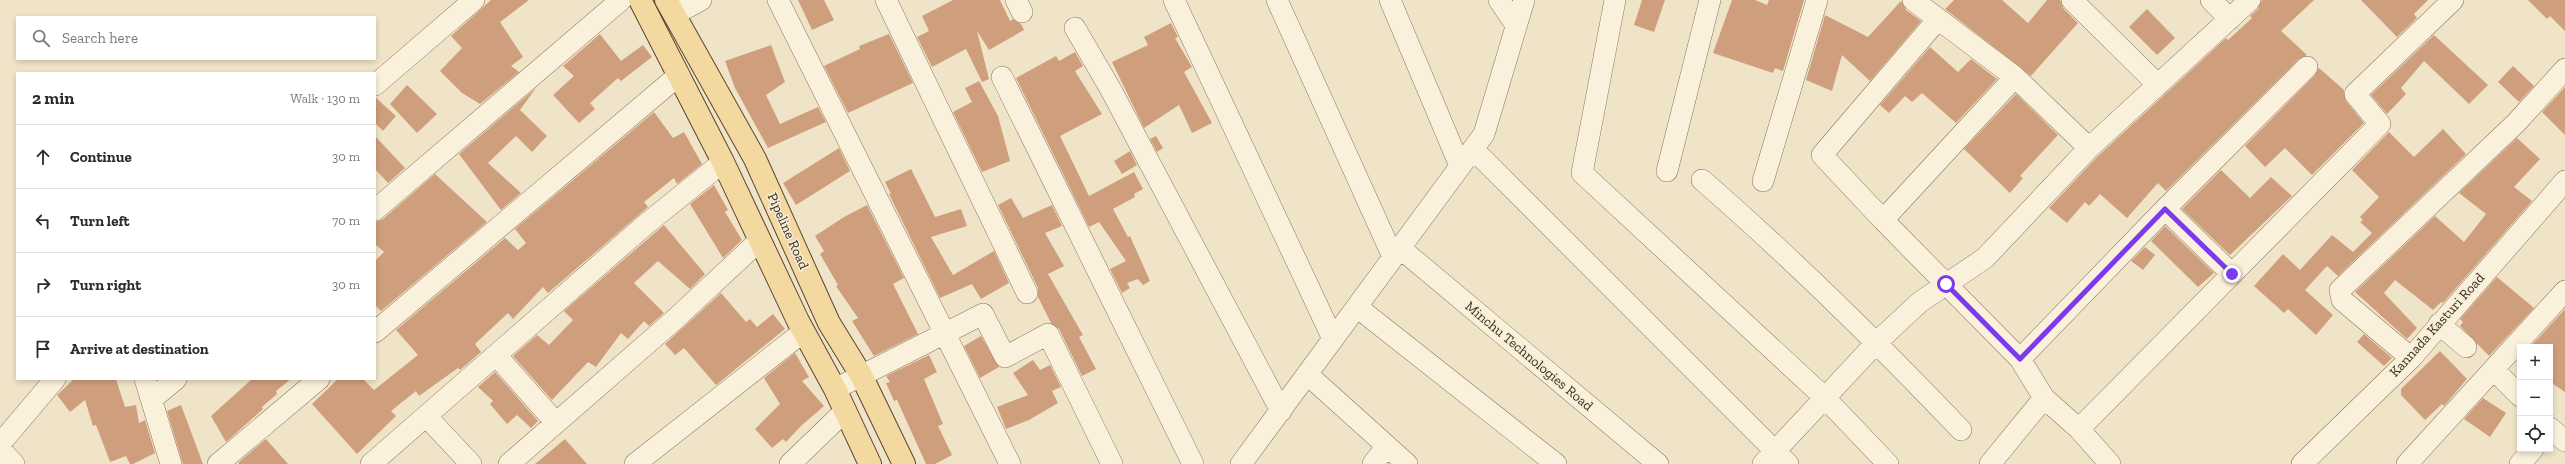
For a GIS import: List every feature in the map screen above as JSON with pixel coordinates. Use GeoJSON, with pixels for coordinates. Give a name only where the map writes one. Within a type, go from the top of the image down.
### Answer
{"type":"FeatureCollection","features":[{"type":"Feature","properties":{"kind":"main road","name":"Pipeline Road"},"geometry":{"type":"LineString","coordinates":[[640,0],[723,162],[803,332],[835,389],[870,464]]}},
{"type":"Feature","properties":{"kind":"main road","name":"Pipeline Road"},"geometry":{"type":"LineString","coordinates":[[670,7],[755,159],[829,323],[861,375],[904,464]]}},
{"type":"Feature","properties":{"kind":"street"},"geometry":{"type":"LineString","coordinates":[[376,84],[474,0]]}},
{"type":"Feature","properties":{"kind":"street"},"geometry":{"type":"LineString","coordinates":[[376,209],[621,0]]}},
{"type":"Feature","properties":{"kind":"street"},"geometry":{"type":"LineString","coordinates":[[670,7],[701,0]]}},
{"type":"Feature","properties":{"kind":"street"},"geometry":{"type":"LineString","coordinates":[[778,0],[1010,464]]}},
{"type":"Feature","properties":{"kind":"street"},"geometry":{"type":"LineString","coordinates":[[886,0],[1027,293]]}},
{"type":"Feature","properties":{"kind":"street"},"geometry":{"type":"LineString","coordinates":[[1174,0],[1333,339]]}},
{"type":"Feature","properties":{"kind":"street"},"geometry":{"type":"LineString","coordinates":[[1277,0],[1397,252]]}},
{"type":"Feature","properties":{"kind":"street"},"geometry":{"type":"LineString","coordinates":[[1390,0],[1460,166]]}},
{"type":"Feature","properties":{"kind":"street"},"geometry":{"type":"LineString","coordinates":[[1499,0],[1516,25]]}},
{"type":"Feature","properties":{"kind":"street"},"geometry":{"type":"LineString","coordinates":[[1241,464],[1484,134],[1524,0]]}},
{"type":"Feature","properties":{"kind":"street"},"geometry":{"type":"LineString","coordinates":[[1615,0],[1582,173],[1824,397],[1888,464]]}},
{"type":"Feature","properties":{"kind":"street"},"geometry":{"type":"LineString","coordinates":[[1667,171],[1710,0]]}},
{"type":"Feature","properties":{"kind":"street"},"geometry":{"type":"LineString","coordinates":[[1763,181],[1817,0]]}},
{"type":"Feature","properties":{"kind":"street"},"geometry":{"type":"LineString","coordinates":[[1913,0],[2015,78],[2089,148]]}},
{"type":"Feature","properties":{"kind":"street"},"geometry":{"type":"LineString","coordinates":[[2072,0],[2158,85]]}},
{"type":"Feature","properties":{"kind":"street"},"geometry":{"type":"LineString","coordinates":[[2211,0],[2230,19]]}},
{"type":"Feature","properties":{"kind":"street"},"geometry":{"type":"LineString","coordinates":[[1473,149],[1775,459],[1824,397],[1877,342],[1920,302],[1985,258],[2089,148],[2250,0]]}},
{"type":"Feature","properties":{"kind":"street"},"geometry":{"type":"LineString","coordinates":[[2079,429],[2380,124],[2355,94],[2453,0]]}},
{"type":"Feature","properties":{"kind":"street"},"geometry":{"type":"LineString","coordinates":[[1938,19],[1822,155],[1883,220],[2020,359],[2044,398],[2079,429],[2110,464]]}},
{"type":"Feature","properties":{"kind":"street"},"geometry":{"type":"LineString","coordinates":[[1075,28],[1111,90],[1280,411]]}},
{"type":"Feature","properties":{"kind":"street"},"geometry":{"type":"LineString","coordinates":[[2020,359],[2165,209],[2307,67]]}},
{"type":"Feature","properties":{"kind":"street"},"geometry":{"type":"LineString","coordinates":[[2411,358],[2342,300],[2340,290],[2516,122],[2565,69]]}},
{"type":"Feature","properties":{"kind":"street"},"geometry":{"type":"LineString","coordinates":[[376,331],[679,75]]}},
{"type":"Feature","properties":{"kind":"street"},"geometry":{"type":"LineString","coordinates":[[1002,77],[1193,464]]}},
{"type":"Feature","properties":{"kind":"street"},"geometry":{"type":"LineString","coordinates":[[1883,220],[2015,78]]}},
{"type":"Feature","properties":{"kind":"street"},"geometry":{"type":"LineString","coordinates":[[371,464],[645,225],[723,162]]}},
{"type":"Feature","properties":{"kind":"street"},"geometry":{"type":"LineString","coordinates":[[1702,180],[1751,223],[1877,342],[1961,430]]}},
{"type":"Feature","properties":{"kind":"street","name":"Kannada Kasturi Road"},"geometry":{"type":"LineString","coordinates":[[2302,464],[2411,358],[2565,181]]}},
{"type":"Feature","properties":{"kind":"street"},"geometry":{"type":"LineString","coordinates":[[2165,209],[2232,274]]}},
{"type":"Feature","properties":{"kind":"street"},"geometry":{"type":"LineString","coordinates":[[509,464],[673,321],[759,241]]}},
{"type":"Feature","properties":{"kind":"street","name":"Minchu Technologies Road"},"geometry":{"type":"LineString","coordinates":[[1397,252],[1658,464]]}},
{"type":"Feature","properties":{"kind":"street"},"geometry":{"type":"LineString","coordinates":[[2407,464],[2565,291]]}},
{"type":"Feature","properties":{"kind":"street"},"geometry":{"type":"LineString","coordinates":[[1357,307],[1556,464]]}},
{"type":"Feature","properties":{"kind":"street"},"geometry":{"type":"LineString","coordinates":[[835,389],[982,314],[1005,357],[1048,334],[1112,464]]}},
{"type":"Feature","properties":{"kind":"street"},"geometry":{"type":"LineString","coordinates":[[2439,324],[2466,347]]}},
{"type":"Feature","properties":{"kind":"street"},"geometry":{"type":"LineString","coordinates":[[635,464],[803,332]]}},
{"type":"Feature","properties":{"kind":"street"},"geometry":{"type":"LineString","coordinates":[[496,356],[556,423]]}},
{"type":"Feature","properties":{"kind":"street"},"geometry":{"type":"LineString","coordinates":[[2494,370],[2517,393]]}},
{"type":"Feature","properties":{"kind":"street"},"geometry":{"type":"LineString","coordinates":[[1307,374],[1386,447],[1407,464]]}},
{"type":"Feature","properties":{"kind":"street"},"geometry":{"type":"LineString","coordinates":[[0,444],[54,380]]}},
{"type":"Feature","properties":{"kind":"street"},"geometry":{"type":"LineString","coordinates":[[145,380],[171,464]]}},
{"type":"Feature","properties":{"kind":"street"},"geometry":{"type":"LineString","coordinates":[[152,399],[175,380]]}},
{"type":"Feature","properties":{"kind":"street"},"geometry":{"type":"LineString","coordinates":[[218,464],[318,380]]}},
{"type":"Feature","properties":{"kind":"street"},"geometry":{"type":"LineString","coordinates":[[1990,464],[2044,398]]}},
{"type":"Feature","properties":{"kind":"street"},"geometry":{"type":"LineString","coordinates":[[790,464],[845,411]]}},
{"type":"Feature","properties":{"kind":"street"},"geometry":{"type":"LineString","coordinates":[[426,416],[471,464]]}},
{"type":"Feature","properties":{"kind":"street"},"geometry":{"type":"LineString","coordinates":[[1373,464],[1386,447]]}},
{"type":"Feature","properties":{"kind":"street"},"geometry":{"type":"LineString","coordinates":[[0,449],[14,464]]}},
{"type":"Feature","properties":{"kind":"street"},"geometry":{"type":"LineString","coordinates":[[2520,464],[2530,452]]}},
{"type":"Feature","properties":{"kind":"building"},"geometry":{"type":"Polygon","coordinates":[[[491,0],[529,0],[500,22],[523,57],[511,66],[519,72],[480,104],[462,93],[440,71],[462,48],[451,36],[491,0]]]}},
{"type":"Feature","properties":{"kind":"building"},"geometry":{"type":"Polygon","coordinates":[[[798,0],[824,0],[834,20],[812,30],[798,0]]]}},
{"type":"Feature","properties":{"kind":"building"},"geometry":{"type":"Polygon","coordinates":[[[953,0],[1000,0],[1010,21],[1013,19],[1021,24],[1024,30],[989,50],[977,31],[989,79],[982,82],[966,49],[932,67],[917,37],[929,31],[922,16],[953,0]]]}},
{"type":"Feature","properties":{"kind":"building"},"geometry":{"type":"Polygon","coordinates":[[[1642,0],[1665,0],[1654,32],[1634,25],[1642,0]]]}},
{"type":"Feature","properties":{"kind":"building"},"geometry":{"type":"Polygon","coordinates":[[[1732,0],[1755,0],[1767,5],[1769,0],[1804,0],[1783,71],[1775,68],[1773,73],[1713,53],[1732,0]]]}},
{"type":"Feature","properties":{"kind":"building"},"geometry":{"type":"Polygon","coordinates":[[[1954,0],[2002,0],[2028,23],[2047,0],[2060,0],[2063,8],[2078,23],[2031,76],[1945,9],[1954,0]]]}},
{"type":"Feature","properties":{"kind":"building"},"geometry":{"type":"Polygon","coordinates":[[[2262,0],[2314,0],[2281,31],[2307,55],[2299,59],[2166,191],[2158,183],[2127,218],[2100,194],[2089,206],[2085,202],[2067,223],[2049,208],[2097,157],[2226,38],[2228,40],[2252,18],[2250,16],[2258,9],[2262,0]]]}},
{"type":"Feature","properties":{"kind":"building"},"geometry":{"type":"Polygon","coordinates":[[[2361,0],[2428,0],[2414,14],[2417,18],[2397,37],[2361,0]]]}},
{"type":"Feature","properties":{"kind":"building"},"geometry":{"type":"Polygon","coordinates":[[[2528,0],[2565,0],[2565,31],[2550,16],[2547,19],[2528,0]]]}},
{"type":"Feature","properties":{"kind":"building"},"geometry":{"type":"Polygon","coordinates":[[[1901,1],[1906,10],[1921,21],[1870,81],[1842,55],[1832,91],[1806,80],[1825,15],[1868,37],[1901,1]]]}},
{"type":"Feature","properties":{"kind":"building"},"geometry":{"type":"Polygon","coordinates":[[[2147,9],[2175,38],[2157,55],[2129,27],[2147,9]]]}},
{"type":"Feature","properties":{"kind":"building"},"geometry":{"type":"Polygon","coordinates":[[[1171,23],[1178,37],[1175,38],[1192,67],[1184,72],[1212,123],[1192,133],[1179,105],[1144,128],[1112,62],[1148,45],[1144,37],[1171,23]]]}},
{"type":"Feature","properties":{"kind":"building"},"geometry":{"type":"Polygon","coordinates":[[[600,34],[621,61],[643,45],[652,57],[621,81],[618,78],[590,103],[595,109],[579,123],[553,95],[574,76],[563,66],[600,34]]]}},
{"type":"Feature","properties":{"kind":"building"},"geometry":{"type":"Polygon","coordinates":[[[889,34],[913,83],[848,113],[824,66],[860,49],[859,46],[889,34]]]}},
{"type":"Feature","properties":{"kind":"building"},"geometry":{"type":"Polygon","coordinates":[[[2434,35],[2488,85],[2469,104],[2424,61],[2401,88],[2406,94],[2387,114],[2371,95],[2434,35]]]}},
{"type":"Feature","properties":{"kind":"building"},"geometry":{"type":"Polygon","coordinates":[[[771,45],[785,82],[766,95],[780,124],[818,107],[826,122],[768,148],[735,88],[725,61],[771,45]]]}},
{"type":"Feature","properties":{"kind":"building"},"geometry":{"type":"Polygon","coordinates":[[[1930,47],[1958,72],[1971,59],[1997,79],[1956,123],[1922,93],[1912,102],[1905,96],[1889,113],[1880,105],[1930,47]]]}},
{"type":"Feature","properties":{"kind":"building"},"geometry":{"type":"Polygon","coordinates":[[[1075,52],[1083,66],[1075,71],[1102,114],[1060,136],[1089,196],[1134,172],[1143,189],[1134,194],[1135,197],[1113,209],[1128,237],[1130,236],[1150,281],[1143,285],[1138,279],[1127,283],[1130,288],[1122,293],[1110,269],[1126,261],[1099,222],[1089,227],[1016,78],[1056,56],[1059,61],[1075,52]]]}},
{"type":"Feature","properties":{"kind":"building"},"geometry":{"type":"Polygon","coordinates":[[[2513,66],[2534,86],[2519,102],[2498,82],[2513,66]]]}},
{"type":"Feature","properties":{"kind":"building"},"geometry":{"type":"Polygon","coordinates":[[[2319,68],[2344,90],[2346,101],[2364,123],[2312,175],[2285,148],[2265,167],[2245,146],[2315,75],[2319,68]]]}},
{"type":"Feature","properties":{"kind":"building"},"geometry":{"type":"Polygon","coordinates":[[[979,81],[998,116],[1010,161],[982,172],[953,112],[972,102],[965,88],[979,81]]]}},
{"type":"Feature","properties":{"kind":"building"},"geometry":{"type":"Polygon","coordinates":[[[407,85],[437,114],[417,133],[390,104],[407,85]]]}},
{"type":"Feature","properties":{"kind":"building"},"geometry":{"type":"Polygon","coordinates":[[[2565,87],[2565,135],[2542,112],[2565,87]]]}},
{"type":"Feature","properties":{"kind":"building"},"geometry":{"type":"Polygon","coordinates":[[[536,88],[520,110],[547,136],[532,152],[516,136],[488,163],[521,193],[501,210],[459,154],[536,88]]]}},
{"type":"Feature","properties":{"kind":"building"},"geometry":{"type":"Polygon","coordinates":[[[2016,94],[2058,135],[2020,176],[2023,178],[2010,193],[1964,149],[2016,94]]]}},
{"type":"Feature","properties":{"kind":"building"},"geometry":{"type":"Polygon","coordinates":[[[376,98],[396,116],[383,131],[376,124],[376,98]]]}},
{"type":"Feature","properties":{"kind":"building"},"geometry":{"type":"Polygon","coordinates":[[[654,112],[673,138],[684,132],[702,164],[677,184],[674,178],[644,202],[648,207],[548,293],[543,287],[513,319],[508,313],[475,344],[481,352],[460,370],[458,368],[419,396],[416,391],[391,411],[396,416],[357,454],[312,404],[337,380],[364,380],[374,390],[418,355],[396,330],[505,238],[518,250],[526,243],[515,229],[654,112]]]}},
{"type":"Feature","properties":{"kind":"building"},"geometry":{"type":"Polygon","coordinates":[[[2443,129],[2466,154],[2338,276],[2327,266],[2305,290],[2333,315],[2316,335],[2288,309],[2284,313],[2254,286],[2283,254],[2300,270],[2332,235],[2353,252],[2372,233],[2360,222],[2363,220],[2360,217],[2379,197],[2352,170],[2389,132],[2414,157],[2443,129]]]}},
{"type":"Feature","properties":{"kind":"building"},"geometry":{"type":"Polygon","coordinates":[[[1156,136],[1163,148],[1157,152],[1150,139],[1156,136]]]}},
{"type":"Feature","properties":{"kind":"building"},"geometry":{"type":"Polygon","coordinates":[[[376,137],[405,168],[388,183],[376,170],[376,137]]]}},
{"type":"Feature","properties":{"kind":"building"},"geometry":{"type":"Polygon","coordinates":[[[2517,138],[2540,159],[2514,187],[2532,201],[2443,303],[2441,302],[2433,310],[2395,280],[2384,293],[2417,328],[2407,339],[2355,292],[2435,216],[2464,242],[2486,214],[2459,193],[2517,138]]]}},
{"type":"Feature","properties":{"kind":"building"},"geometry":{"type":"Polygon","coordinates":[[[839,148],[850,171],[796,205],[783,183],[839,148]]]}},
{"type":"Feature","properties":{"kind":"building"},"geometry":{"type":"Polygon","coordinates":[[[1130,151],[1137,165],[1122,174],[1114,161],[1130,151]]]}},
{"type":"Feature","properties":{"kind":"building"},"geometry":{"type":"Polygon","coordinates":[[[911,169],[935,217],[961,209],[967,226],[931,237],[953,275],[994,251],[1009,283],[981,299],[972,284],[940,298],[889,194],[891,194],[885,182],[911,169]]]}},
{"type":"Feature","properties":{"kind":"building"},"geometry":{"type":"Polygon","coordinates":[[[2221,170],[2250,198],[2271,177],[2292,196],[2230,255],[2182,209],[2221,170]]]}},
{"type":"Feature","properties":{"kind":"building"},"geometry":{"type":"Polygon","coordinates":[[[435,174],[487,222],[381,311],[376,306],[376,260],[384,252],[376,245],[376,222],[383,219],[435,174]]]}},
{"type":"Feature","properties":{"kind":"building"},"geometry":{"type":"Polygon","coordinates":[[[714,185],[728,210],[725,212],[742,240],[723,258],[690,204],[714,185]]]}},
{"type":"Feature","properties":{"kind":"building"},"geometry":{"type":"Polygon","coordinates":[[[1011,198],[1023,218],[1052,205],[1062,226],[1045,233],[1064,266],[1048,274],[1083,335],[1079,337],[1096,369],[1082,376],[1059,329],[1051,323],[1038,297],[1038,288],[998,205],[1011,198]]]}},
{"type":"Feature","properties":{"kind":"building"},"geometry":{"type":"Polygon","coordinates":[[[867,205],[904,278],[893,284],[918,334],[874,356],[852,321],[858,318],[836,286],[838,285],[820,254],[824,251],[815,236],[844,217],[867,205]]]}},
{"type":"Feature","properties":{"kind":"building"},"geometry":{"type":"Polygon","coordinates":[[[664,225],[705,274],[690,289],[658,261],[634,283],[664,313],[649,326],[644,321],[628,339],[621,333],[596,367],[588,362],[552,400],[513,356],[537,335],[549,345],[573,320],[564,311],[664,225]]]}},
{"type":"Feature","properties":{"kind":"building"},"geometry":{"type":"Polygon","coordinates":[[[2165,226],[2214,273],[2198,287],[2151,241],[2165,226]]]}},
{"type":"Feature","properties":{"kind":"building"},"geometry":{"type":"Polygon","coordinates":[[[2145,247],[2155,255],[2143,270],[2131,261],[2145,247]]]}},
{"type":"Feature","properties":{"kind":"building"},"geometry":{"type":"Polygon","coordinates":[[[2497,277],[2534,308],[2489,356],[2460,326],[2463,322],[2460,319],[2497,277]]]}},
{"type":"Feature","properties":{"kind":"building"},"geometry":{"type":"Polygon","coordinates":[[[721,293],[746,322],[750,319],[757,327],[773,314],[785,329],[716,385],[684,348],[675,355],[665,344],[721,293]]]}},
{"type":"Feature","properties":{"kind":"building"},"geometry":{"type":"Polygon","coordinates":[[[2565,309],[2565,392],[2553,384],[2553,344],[2533,344],[2565,309]]]}},
{"type":"Feature","properties":{"kind":"building"},"geometry":{"type":"Polygon","coordinates":[[[2364,334],[2392,358],[2384,366],[2357,342],[2364,334]]]}},
{"type":"Feature","properties":{"kind":"building"},"geometry":{"type":"Polygon","coordinates":[[[981,336],[999,367],[980,378],[964,346],[981,336]]]}},
{"type":"Feature","properties":{"kind":"building"},"geometry":{"type":"Polygon","coordinates":[[[2440,351],[2467,379],[2444,406],[2442,404],[2425,420],[2401,395],[2401,389],[2440,351]]]}},
{"type":"Feature","properties":{"kind":"building"},"geometry":{"type":"Polygon","coordinates":[[[795,353],[809,377],[802,381],[824,406],[801,426],[786,442],[783,439],[772,448],[755,429],[780,404],[764,378],[795,353]]]}},
{"type":"Feature","properties":{"kind":"building"},"geometry":{"type":"Polygon","coordinates":[[[929,355],[937,372],[924,379],[943,424],[938,426],[952,455],[935,464],[926,464],[897,400],[894,401],[886,383],[890,382],[886,376],[929,355]]]}},
{"type":"Feature","properties":{"kind":"building"},"geometry":{"type":"Polygon","coordinates":[[[1033,360],[1040,370],[1050,365],[1061,387],[1052,391],[1058,403],[1029,420],[1006,429],[997,407],[1028,395],[1013,373],[1033,360]]]}},
{"type":"Feature","properties":{"kind":"building"},"geometry":{"type":"Polygon","coordinates":[[[495,372],[538,421],[531,428],[517,415],[507,424],[490,404],[493,401],[478,387],[495,372]]]}},
{"type":"Feature","properties":{"kind":"building"},"geometry":{"type":"Polygon","coordinates":[[[73,380],[116,380],[125,407],[136,405],[139,423],[145,420],[155,453],[133,464],[130,464],[126,456],[110,462],[96,425],[93,426],[85,400],[70,412],[57,395],[73,380]]]}},
{"type":"Feature","properties":{"kind":"building"},"geometry":{"type":"Polygon","coordinates":[[[251,380],[290,380],[276,391],[277,394],[262,407],[263,409],[226,442],[211,416],[251,380]]]}},
{"type":"Feature","properties":{"kind":"building"},"geometry":{"type":"Polygon","coordinates":[[[2483,398],[2506,413],[2490,437],[2464,419],[2483,398]]]}},
{"type":"Feature","properties":{"kind":"building"},"geometry":{"type":"Polygon","coordinates":[[[181,405],[203,464],[183,464],[167,411],[181,405]]]}},
{"type":"Feature","properties":{"kind":"building"},"geometry":{"type":"Polygon","coordinates":[[[266,439],[288,464],[238,463],[266,439]]]}},
{"type":"Feature","properties":{"kind":"building"},"geometry":{"type":"Polygon","coordinates":[[[565,439],[587,464],[535,464],[565,439]]]}},
{"type":"Feature","properties":{"kind":"route"},"geometry":{"type":"LineString","coordinates":[[1946,284],[2020,359],[2165,209],[2232,274]]}}]}
